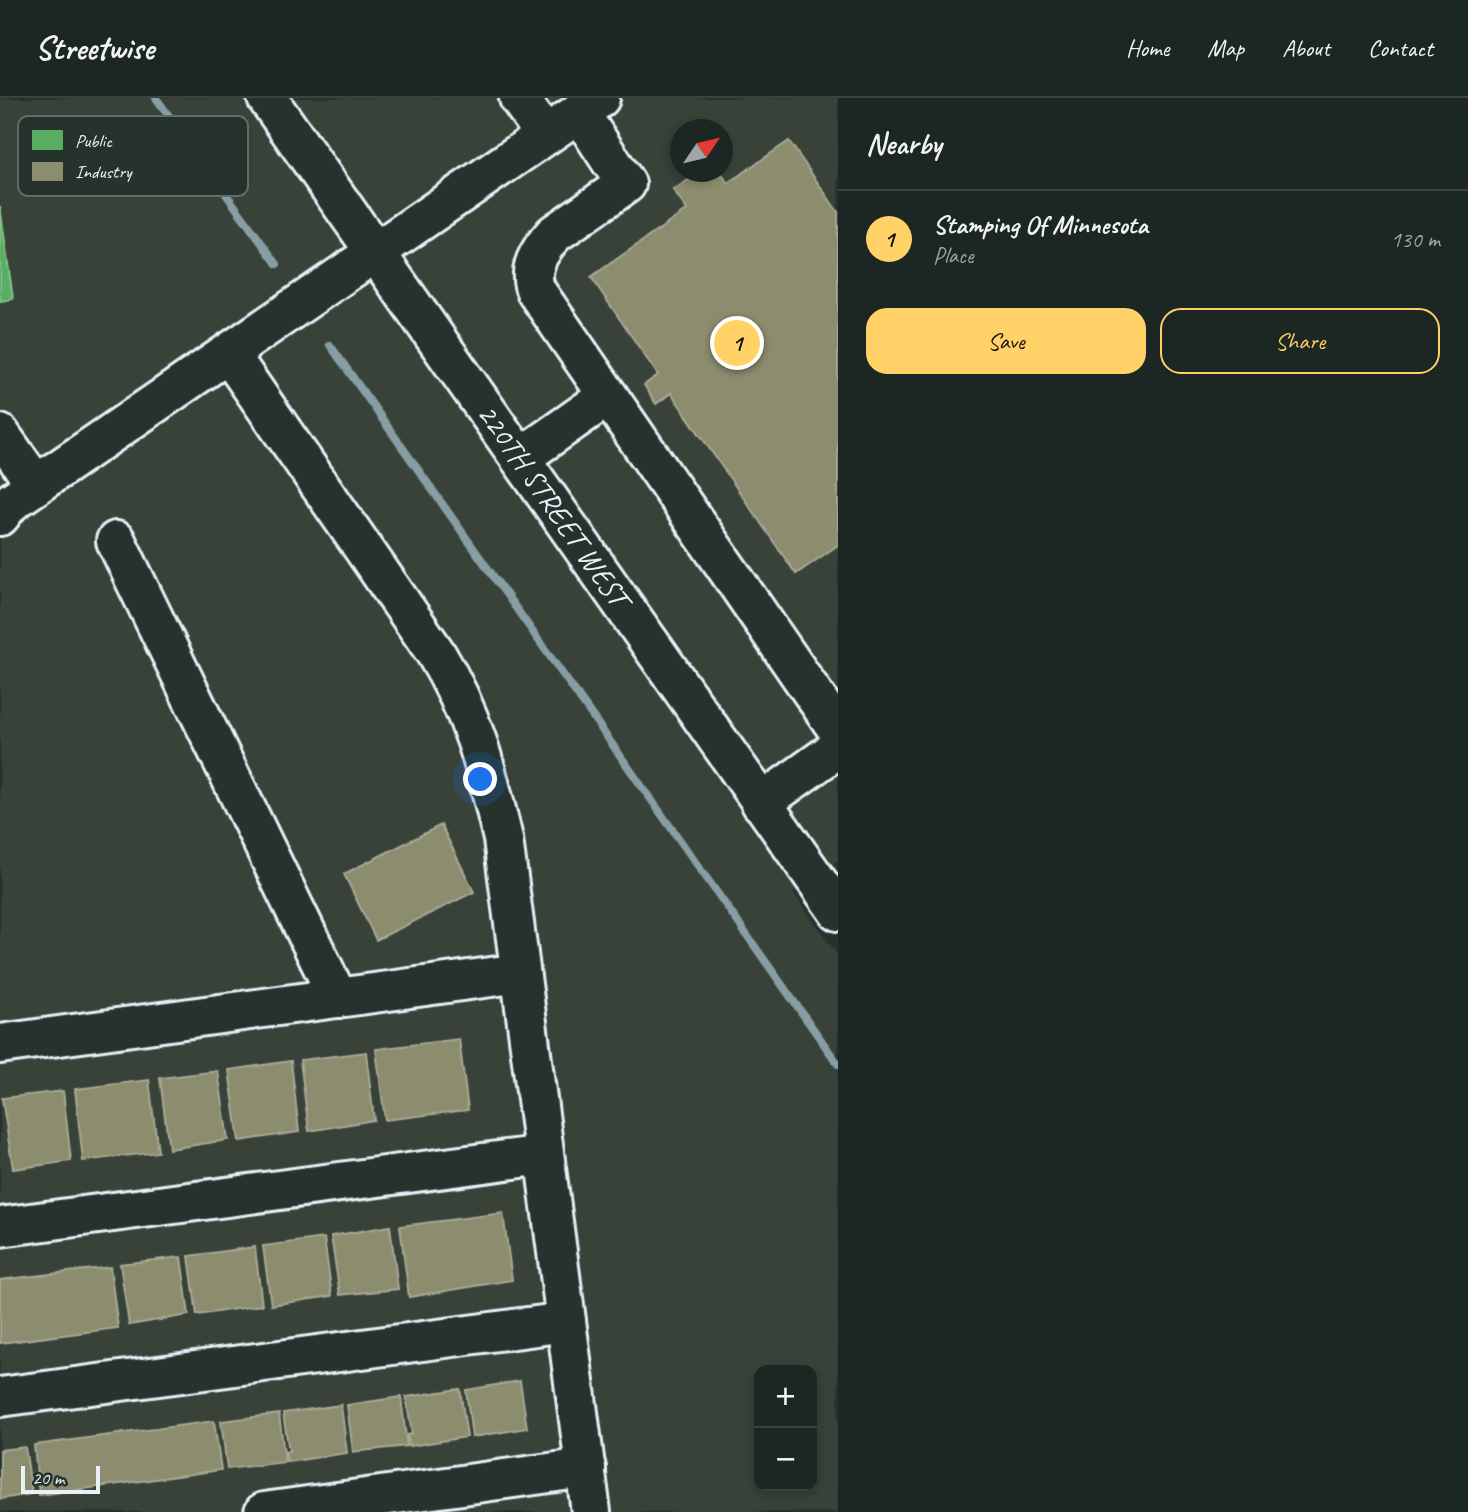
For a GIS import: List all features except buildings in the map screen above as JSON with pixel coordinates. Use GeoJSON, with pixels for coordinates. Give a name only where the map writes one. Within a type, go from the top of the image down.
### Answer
{"type":"FeatureCollection","features":[{"type":"Feature","properties":{"kind":"street","name":"220TH STREET WEST"},"geometry":{"type":"LineString","coordinates":[[267,98],[838,911]]}},
{"type":"Feature","properties":{"kind":"street"},"geometry":{"type":"LineString","coordinates":[[519,98],[545,135]]}},
{"type":"Feature","properties":{"kind":"street"},"geometry":{"type":"LineString","coordinates":[[0,516],[10,503],[589,105],[626,184],[554,234],[538,256],[532,274],[536,291],[838,730]]}},
{"type":"Feature","properties":{"kind":"street"},"geometry":{"type":"LineString","coordinates":[[229,355],[435,652],[466,711],[486,768],[503,839],[592,1512]]}},
{"type":"Feature","properties":{"kind":"street"},"geometry":{"type":"LineString","coordinates":[[520,458],[608,396]]}},
{"type":"Feature","properties":{"kind":"street"},"geometry":{"type":"LineString","coordinates":[[0,434],[36,485]]}},
{"type":"Feature","properties":{"kind":"street"},"geometry":{"type":"LineString","coordinates":[[116,541],[338,998]]}},
{"type":"Feature","properties":{"kind":"street"},"geometry":{"type":"LineString","coordinates":[[761,803],[838,748]]}},
{"type":"Feature","properties":{"kind":"street"},"geometry":{"type":"LineString","coordinates":[[0,1044],[520,973]]}},
{"type":"Feature","properties":{"kind":"street"},"geometry":{"type":"LineString","coordinates":[[0,1227],[544,1155]]}},
{"type":"Feature","properties":{"kind":"street"},"geometry":{"type":"LineString","coordinates":[[0,1397],[566,1322]]}},
{"type":"Feature","properties":{"kind":"street"},"geometry":{"type":"LineString","coordinates":[[264,1512],[586,1468]]}},
{"type":"Feature","properties":{"kind":"shaded area"},"geometry":{"type":"Polygon","coordinates":[[[0,98],[838,98],[838,860],[793,893],[838,956],[838,1512],[0,1512],[0,98]]]}},
{"type":"Feature","properties":{"kind":"waterway"},"geometry":{"type":"LineString","coordinates":[[156,98],[169,116]]}},
{"type":"Feature","properties":{"kind":"waterway"},"geometry":{"type":"LineString","coordinates":[[227,196],[277,264]]}},
{"type":"Feature","properties":{"kind":"waterway"},"geometry":{"type":"LineString","coordinates":[[330,345],[838,1064]]}},
{"type":"Feature","properties":{"kind":"place","name":"Stamping Of Minnesota"},"geometry":{"type":"Point","coordinates":[737,343]}}]}
